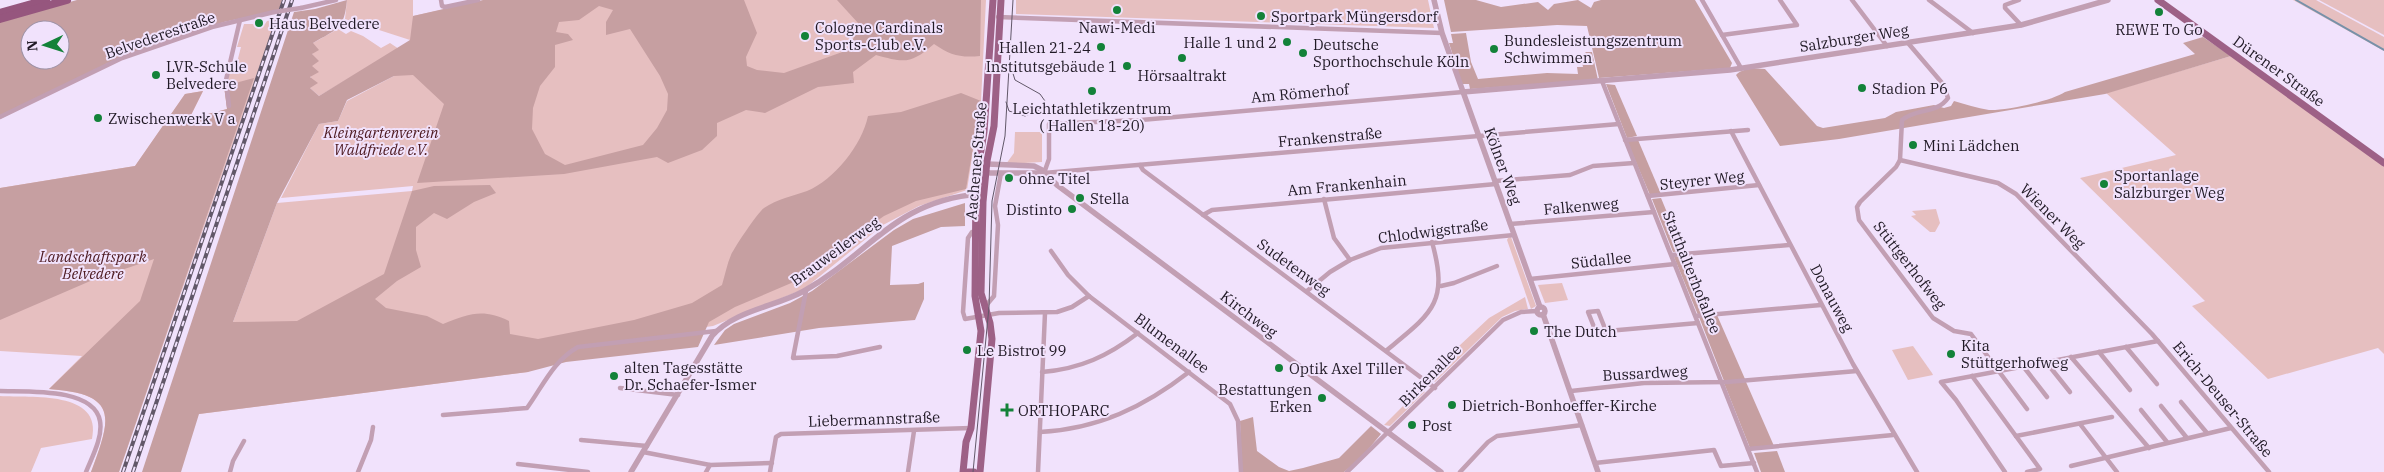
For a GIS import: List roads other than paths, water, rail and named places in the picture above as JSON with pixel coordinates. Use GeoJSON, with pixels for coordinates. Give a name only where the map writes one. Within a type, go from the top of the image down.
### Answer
{"type":"FeatureCollection","features":[{"type":"Feature","properties":{"kind":"highway"},"geometry":{"type":"LineString","coordinates":[[0,8],[39,0]]}},
{"type":"Feature","properties":{"kind":"highway"},"geometry":{"type":"LineString","coordinates":[[0,13],[46,0]]}},
{"type":"Feature","properties":{"kind":"highway"},"geometry":{"type":"LineString","coordinates":[[0,19],[67,0]]}},
{"type":"Feature","properties":{"kind":"main road","name":"Aachener Straße"},"geometry":{"type":"LineString","coordinates":[[964,472],[966,442],[971,428],[981,331],[975,296],[975,194],[984,132],[993,0]]}},
{"type":"Feature","properties":{"kind":"main road","name":"Aachener Straße"},"geometry":{"type":"LineString","coordinates":[[980,472],[992,339],[981,293],[984,194],[994,126],[1001,0]]}},
{"type":"Feature","properties":{"kind":"main road","name":"Dürener Straße"},"geometry":{"type":"LineString","coordinates":[[2158,0],[2384,163]]}},
{"type":"Feature","properties":{"kind":"main road"},"geometry":{"type":"LineString","coordinates":[[968,472],[974,472]]}},
{"type":"Feature","properties":{"kind":"street"},"geometry":{"type":"LineString","coordinates":[[315,6],[316,0]]}},
{"type":"Feature","properties":{"kind":"street","name":"Belvederestraße"},"geometry":{"type":"LineString","coordinates":[[0,117],[122,58],[183,36],[274,12],[315,6],[336,0]]}},
{"type":"Feature","properties":{"kind":"street"},"geometry":{"type":"LineString","coordinates":[[441,0],[441,5],[445,7],[478,0]]}},
{"type":"Feature","properties":{"kind":"street","name":"Kölner Weg"},"geometry":{"type":"LineString","coordinates":[[1434,0],[1442,33],[1540,311],[1571,391],[1598,472]]}},
{"type":"Feature","properties":{"kind":"street"},"geometry":{"type":"LineString","coordinates":[[1702,0],[1741,68]]}},
{"type":"Feature","properties":{"kind":"street"},"geometry":{"type":"LineString","coordinates":[[1722,35],[1797,26],[1780,0]]}},
{"type":"Feature","properties":{"kind":"street"},"geometry":{"type":"LineString","coordinates":[[1852,0],[1887,46]]}},
{"type":"Feature","properties":{"kind":"street"},"geometry":{"type":"LineString","coordinates":[[1928,0],[1973,33]]}},
{"type":"Feature","properties":{"kind":"street"},"geometry":{"type":"LineString","coordinates":[[2019,0],[2005,5],[2005,8],[2021,25]]}},
{"type":"Feature","properties":{"kind":"street","name":"Salzburger Weg"},"geometry":{"type":"LineString","coordinates":[[1602,81],[1741,68],[1973,33],[2021,25],[2108,0]]}},
{"type":"Feature","properties":{"kind":"street"},"geometry":{"type":"LineString","coordinates":[[992,18],[1000,16],[1442,33]]}},
{"type":"Feature","properties":{"kind":"street"},"geometry":{"type":"LineString","coordinates":[[229,106],[226,80],[240,20]]}},
{"type":"Feature","properties":{"kind":"street"},"geometry":{"type":"LineString","coordinates":[[1900,160],[1902,120],[1914,113],[1938,109],[1943,106],[1948,98],[1942,84],[1908,43]]}},
{"type":"Feature","properties":{"kind":"street","name":"Am Römerhof"},"geometry":{"type":"LineString","coordinates":[[1044,173],[1049,159],[1049,124],[1141,120],[1602,81]]}},
{"type":"Feature","properties":{"kind":"street","name":"Statthalterhofallee"},"geometry":{"type":"LineString","coordinates":[[1602,81],[1757,472]]}},
{"type":"Feature","properties":{"kind":"street","name":"Frankenstraße"},"geometry":{"type":"LineString","coordinates":[[1044,173],[1619,124]]}},
{"type":"Feature","properties":{"kind":"street"},"geometry":{"type":"LineString","coordinates":[[1625,140],[1748,130]]}},
{"type":"Feature","properties":{"kind":"street","name":"Donauweg"},"geometry":{"type":"LineString","coordinates":[[1731,131],[1789,245],[1857,371],[1917,472]]}},
{"type":"Feature","properties":{"kind":"street","name":"Stüttgerhofweg"},"geometry":{"type":"LineString","coordinates":[[1900,160],[1896,167],[1860,202],[1857,207],[1859,220],[1933,318],[1954,331],[1971,334],[1999,371]]}},
{"type":"Feature","properties":{"kind":"street","name":"Wiener Weg"},"geometry":{"type":"LineString","coordinates":[[1900,160],[2005,186],[2016,194],[2158,341]]}},
{"type":"Feature","properties":{"kind":"street","name":"Am Frankenhain"},"geometry":{"type":"LineString","coordinates":[[1203,215],[1212,210],[1570,174],[1593,166],[1634,163]]}},
{"type":"Feature","properties":{"kind":"street"},"geometry":{"type":"LineString","coordinates":[[978,164],[986,173]]}},
{"type":"Feature","properties":{"kind":"street"},"geometry":{"type":"LineString","coordinates":[[987,164],[1002,170]]}},
{"type":"Feature","properties":{"kind":"street","name":"Sudetenweg"},"geometry":{"type":"LineString","coordinates":[[1140,165],[1143,170],[1387,350],[1435,388]]}},
{"type":"Feature","properties":{"kind":"street"},"geometry":{"type":"LineString","coordinates":[[976,180],[986,173],[1002,170],[1044,173]]}},
{"type":"Feature","properties":{"kind":"street","name":"Aachener Straße"},"geometry":{"type":"LineString","coordinates":[[986,312],[994,296],[998,225],[996,206],[1002,170]]}},
{"type":"Feature","properties":{"kind":"street","name":"Kirchweg"},"geometry":{"type":"LineString","coordinates":[[1044,173],[1065,191],[1441,472]]}},
{"type":"Feature","properties":{"kind":"street","name":"Steyrer Weg"},"geometry":{"type":"LineString","coordinates":[[1648,196],[1759,185]]}},
{"type":"Feature","properties":{"kind":"street","name":"Brauweilerweg"},"geometry":{"type":"LineString","coordinates":[[716,331],[733,321],[806,291],[838,268],[885,229],[903,218],[946,200],[984,194]]}},
{"type":"Feature","properties":{"kind":"street"},"geometry":{"type":"LineString","coordinates":[[1324,199],[1334,238],[1350,260]]}},
{"type":"Feature","properties":{"kind":"street","name":"Falkenweg"},"geometry":{"type":"LineString","coordinates":[[1510,224],[1654,212]]}},
{"type":"Feature","properties":{"kind":"street","name":"Aachener Straße"},"geometry":{"type":"LineString","coordinates":[[974,232],[968,238],[964,316],[965,319],[979,318]]}},
{"type":"Feature","properties":{"kind":"street","name":"Chlodwigstraße"},"geometry":{"type":"LineString","coordinates":[[1307,291],[1330,272],[1350,260],[1381,248],[1514,235]]}},
{"type":"Feature","properties":{"kind":"street"},"geometry":{"type":"LineString","coordinates":[[1387,350],[1433,309],[1441,286],[1441,270],[1432,242]]}},
{"type":"Feature","properties":{"kind":"street"},"geometry":{"type":"LineString","coordinates":[[1672,255],[1789,245]]}},
{"type":"Feature","properties":{"kind":"street","name":"Blumenallee"},"geometry":{"type":"LineString","coordinates":[[1051,251],[1072,281],[1089,296],[1223,397],[1236,413],[1240,429],[1241,472]]}},
{"type":"Feature","properties":{"kind":"street","name":"Südallee"},"geometry":{"type":"LineString","coordinates":[[1530,279],[1618,272],[1675,264]]}},
{"type":"Feature","properties":{"kind":"street"},"geometry":{"type":"LineString","coordinates":[[1441,286],[1450,286],[1471,274],[1497,266]]}},
{"type":"Feature","properties":{"kind":"street"},"geometry":{"type":"LineString","coordinates":[[806,291],[794,358],[837,356],[880,348]]}},
{"type":"Feature","properties":{"kind":"street"},"geometry":{"type":"LineString","coordinates":[[979,318],[986,312],[1045,313],[1065,310],[1089,296]]}},
{"type":"Feature","properties":{"kind":"street"},"geometry":{"type":"LineString","coordinates":[[1696,316],[1821,304]]}},
{"type":"Feature","properties":{"kind":"street","name":"Birkenallee"},"geometry":{"type":"LineString","coordinates":[[1347,472],[1503,320],[1521,312],[1540,311]]}},
{"type":"Feature","properties":{"kind":"street"},"geometry":{"type":"LineString","coordinates":[[1606,331],[1598,311],[1588,312],[1596,332],[1698,322]]}},
{"type":"Feature","properties":{"kind":"street"},"geometry":{"type":"LineString","coordinates":[[1038,472],[1045,313]]}},
{"type":"Feature","properties":{"kind":"street"},"geometry":{"type":"LineString","coordinates":[[631,472],[716,331]]}},
{"type":"Feature","properties":{"kind":"street"},"geometry":{"type":"LineString","coordinates":[[443,414],[527,408],[563,354],[578,348],[716,331]]}},
{"type":"Feature","properties":{"kind":"street"},"geometry":{"type":"LineString","coordinates":[[1042,372],[1073,369],[1102,359],[1138,333]]}},
{"type":"Feature","properties":{"kind":"street"},"geometry":{"type":"LineString","coordinates":[[2005,472],[1956,400],[1941,382],[2158,341]]}},
{"type":"Feature","properties":{"kind":"street","name":"Erich-Deuser-Straße"},"geometry":{"type":"LineString","coordinates":[[2158,341],[2268,472]]}},
{"type":"Feature","properties":{"kind":"street"},"geometry":{"type":"LineString","coordinates":[[2126,347],[2157,384]]}},
{"type":"Feature","properties":{"kind":"street"},"geometry":{"type":"LineString","coordinates":[[2099,352],[2130,390]]}},
{"type":"Feature","properties":{"kind":"street"},"geometry":{"type":"LineString","coordinates":[[2071,357],[2149,448]]}},
{"type":"Feature","properties":{"kind":"street"},"geometry":{"type":"LineString","coordinates":[[2046,362],[2070,392]]}},
{"type":"Feature","properties":{"kind":"street"},"geometry":{"type":"LineString","coordinates":[[2023,366],[2047,397]]}},
{"type":"Feature","properties":{"kind":"street","name":"Bussardweg"},"geometry":{"type":"LineString","coordinates":[[1571,391],[1644,383],[1722,382],[1857,371]]}},
{"type":"Feature","properties":{"kind":"street"},"geometry":{"type":"LineString","coordinates":[[1999,371],[2027,409]]}},
{"type":"Feature","properties":{"kind":"street"},"geometry":{"type":"LineString","coordinates":[[1040,432],[1075,429],[1117,418],[1151,401],[1189,372]]}},
{"type":"Feature","properties":{"kind":"street"},"geometry":{"type":"LineString","coordinates":[[1972,376],[2040,469],[2027,472]]}},
{"type":"Feature","properties":{"kind":"street"},"geometry":{"type":"LineString","coordinates":[[620,388],[678,395]]}},
{"type":"Feature","properties":{"kind":"street"},"geometry":{"type":"LineString","coordinates":[[0,391],[70,396],[86,401],[95,408],[100,420],[100,430],[86,472]]}},
{"type":"Feature","properties":{"kind":"street"},"geometry":{"type":"LineString","coordinates":[[2181,402],[2207,433]]}},
{"type":"Feature","properties":{"kind":"street"},"geometry":{"type":"LineString","coordinates":[[2161,406],[2187,438]]}},
{"type":"Feature","properties":{"kind":"street"},"geometry":{"type":"LineString","coordinates":[[2141,410],[2167,442]]}},
{"type":"Feature","properties":{"kind":"street"},"geometry":{"type":"LineString","coordinates":[[2016,436],[2112,417]]}},
{"type":"Feature","properties":{"kind":"street"},"geometry":{"type":"LineString","coordinates":[[2080,424],[2117,472]]}},
{"type":"Feature","properties":{"kind":"street"},"geometry":{"type":"LineString","coordinates":[[1460,472],[1488,442],[1497,436],[1582,425]]}},
{"type":"Feature","properties":{"kind":"street"},"geometry":{"type":"LineString","coordinates":[[358,472],[371,440],[373,427]]}},
{"type":"Feature","properties":{"kind":"street","name":"Liebermannstraße"},"geometry":{"type":"LineString","coordinates":[[772,463],[778,435],[971,428]]}},
{"type":"Feature","properties":{"kind":"street"},"geometry":{"type":"LineString","coordinates":[[2072,466],[2231,428]]}},
{"type":"Feature","properties":{"kind":"street"},"geometry":{"type":"LineString","coordinates":[[908,472],[914,430]]}},
{"type":"Feature","properties":{"kind":"street"},"geometry":{"type":"LineString","coordinates":[[1748,450],[1894,436]]}},
{"type":"Feature","properties":{"kind":"street"},"geometry":{"type":"LineString","coordinates":[[581,440],[645,449],[677,460],[710,464],[772,463],[770,472]]}},
{"type":"Feature","properties":{"kind":"street"},"geometry":{"type":"LineString","coordinates":[[230,472],[233,461],[244,441]]}},
{"type":"Feature","properties":{"kind":"street"},"geometry":{"type":"LineString","coordinates":[[1595,463],[1714,450],[1721,466],[1754,463]]}},
{"type":"Feature","properties":{"kind":"street"},"geometry":{"type":"LineString","coordinates":[[518,464],[588,472]]}},
{"type":"Feature","properties":{"kind":"street"},"geometry":{"type":"LineString","coordinates":[[706,472],[710,464]]}},
{"type":"Feature","properties":{"kind":"waterway"},"geometry":{"type":"LineString","coordinates":[[2296,0],[2384,50]]}},
{"type":"Feature","properties":{"kind":"tram line"},"geometry":{"type":"LineString","coordinates":[[1007,105],[1013,0]]}},
{"type":"Feature","properties":{"kind":"tram line"},"geometry":{"type":"LineString","coordinates":[[1007,105],[1009,111],[1025,116],[1042,109],[1045,101],[1040,94],[1015,80],[1011,67]]}},
{"type":"Feature","properties":{"kind":"tram line"},"geometry":{"type":"LineString","coordinates":[[973,472],[989,307],[992,201],[1005,136],[1007,105]]}},
{"type":"Feature","properties":{"kind":"railway"},"geometry":{"type":"LineString","coordinates":[[123,472],[284,0]]}},
{"type":"Feature","properties":{"kind":"railway"},"geometry":{"type":"LineString","coordinates":[[133,472],[292,0]]}},
{"type":"Feature","properties":{"kind":"place","name":"Nawi-Medi"},"geometry":{"type":"Point","coordinates":[1117,10]}},
{"type":"Feature","properties":{"kind":"place","name":"REWE To Go"},"geometry":{"type":"Point","coordinates":[2159,12]}},
{"type":"Feature","properties":{"kind":"place","name":"Sportpark Müngersdorf"},"geometry":{"type":"Point","coordinates":[1261,16]}},
{"type":"Feature","properties":{"kind":"place","name":"Haus Belvedere"},"geometry":{"type":"Point","coordinates":[259,23]}},
{"type":"Feature","properties":{"kind":"place","name":"Cologne Cardinals Sports-Club e.V."},"geometry":{"type":"Point","coordinates":[805,36]}},
{"type":"Feature","properties":{"kind":"place","name":"Halle 1 und 2"},"geometry":{"type":"Point","coordinates":[1287,42]}},
{"type":"Feature","properties":{"kind":"place","name":"Hallen 21-24"},"geometry":{"type":"Point","coordinates":[1101,47]}},
{"type":"Feature","properties":{"kind":"place","name":"Bundesleistungszentrum Schwimmen"},"geometry":{"type":"Point","coordinates":[1494,49]}},
{"type":"Feature","properties":{"kind":"place","name":"Deutsche Sporthochschule Köln"},"geometry":{"type":"Point","coordinates":[1303,53]}},
{"type":"Feature","properties":{"kind":"place","name":"Hörsaaltrakt"},"geometry":{"type":"Point","coordinates":[1182,58]}},
{"type":"Feature","properties":{"kind":"place","name":"Institutsgebäude 1"},"geometry":{"type":"Point","coordinates":[1127,66]}},
{"type":"Feature","properties":{"kind":"place","name":"LVR-Schule Belvedere"},"geometry":{"type":"Point","coordinates":[156,75]}},
{"type":"Feature","properties":{"kind":"place","name":"Stadion P6"},"geometry":{"type":"Point","coordinates":[1862,88]}},
{"type":"Feature","properties":{"kind":"place","name":"Leichtathletikzentrum ( Hallen 18-20)"},"geometry":{"type":"Point","coordinates":[1092,91]}},
{"type":"Feature","properties":{"kind":"place","name":"Zwischenwerk V a"},"geometry":{"type":"Point","coordinates":[98,118]}},
{"type":"Feature","properties":{"kind":"place","name":"Mini Lädchen"},"geometry":{"type":"Point","coordinates":[1913,145]}},
{"type":"Feature","properties":{"kind":"place","name":"ohne Titel"},"geometry":{"type":"Point","coordinates":[1009,178]}},
{"type":"Feature","properties":{"kind":"place","name":"Sportanlage Salzburger Weg"},"geometry":{"type":"Point","coordinates":[2104,184]}},
{"type":"Feature","properties":{"kind":"place","name":"Stella"},"geometry":{"type":"Point","coordinates":[1080,198]}},
{"type":"Feature","properties":{"kind":"place","name":"Distinto"},"geometry":{"type":"Point","coordinates":[1072,209]}},
{"type":"Feature","properties":{"kind":"place","name":"The Dutch"},"geometry":{"type":"Point","coordinates":[1534,331]}},
{"type":"Feature","properties":{"kind":"place","name":"Le Bistrot 99"},"geometry":{"type":"Point","coordinates":[967,350]}},
{"type":"Feature","properties":{"kind":"place","name":"Kita Stüttgerhofweg"},"geometry":{"type":"Point","coordinates":[1951,354]}},
{"type":"Feature","properties":{"kind":"place","name":"Optik Axel Tiller"},"geometry":{"type":"Point","coordinates":[1279,368]}},
{"type":"Feature","properties":{"kind":"place","name":"alten Tagesstätte Dr. Schaefer-Ismer"},"geometry":{"type":"Point","coordinates":[614,376]}},
{"type":"Feature","properties":{"kind":"place","name":"Bestattungen Erken"},"geometry":{"type":"Point","coordinates":[1322,398]}},
{"type":"Feature","properties":{"kind":"place","name":"Dietrich-Bonhoeffer-Kirche"},"geometry":{"type":"Point","coordinates":[1452,405]}},
{"type":"Feature","properties":{"kind":"place","name":"ORTHOPARC"},"geometry":{"type":"Point","coordinates":[1007,410]}},
{"type":"Feature","properties":{"kind":"place","name":"Post"},"geometry":{"type":"Point","coordinates":[1412,425]}},
{"type":"Feature","properties":{"kind":"park label","name":"Kleingartenverein Waldfriede e.V."},"geometry":{"type":"Point","coordinates":[381,140]}},
{"type":"Feature","properties":{"kind":"park label","name":"Landschaftspark Belvedere"},"geometry":{"type":"Point","coordinates":[93,264]}}]}
